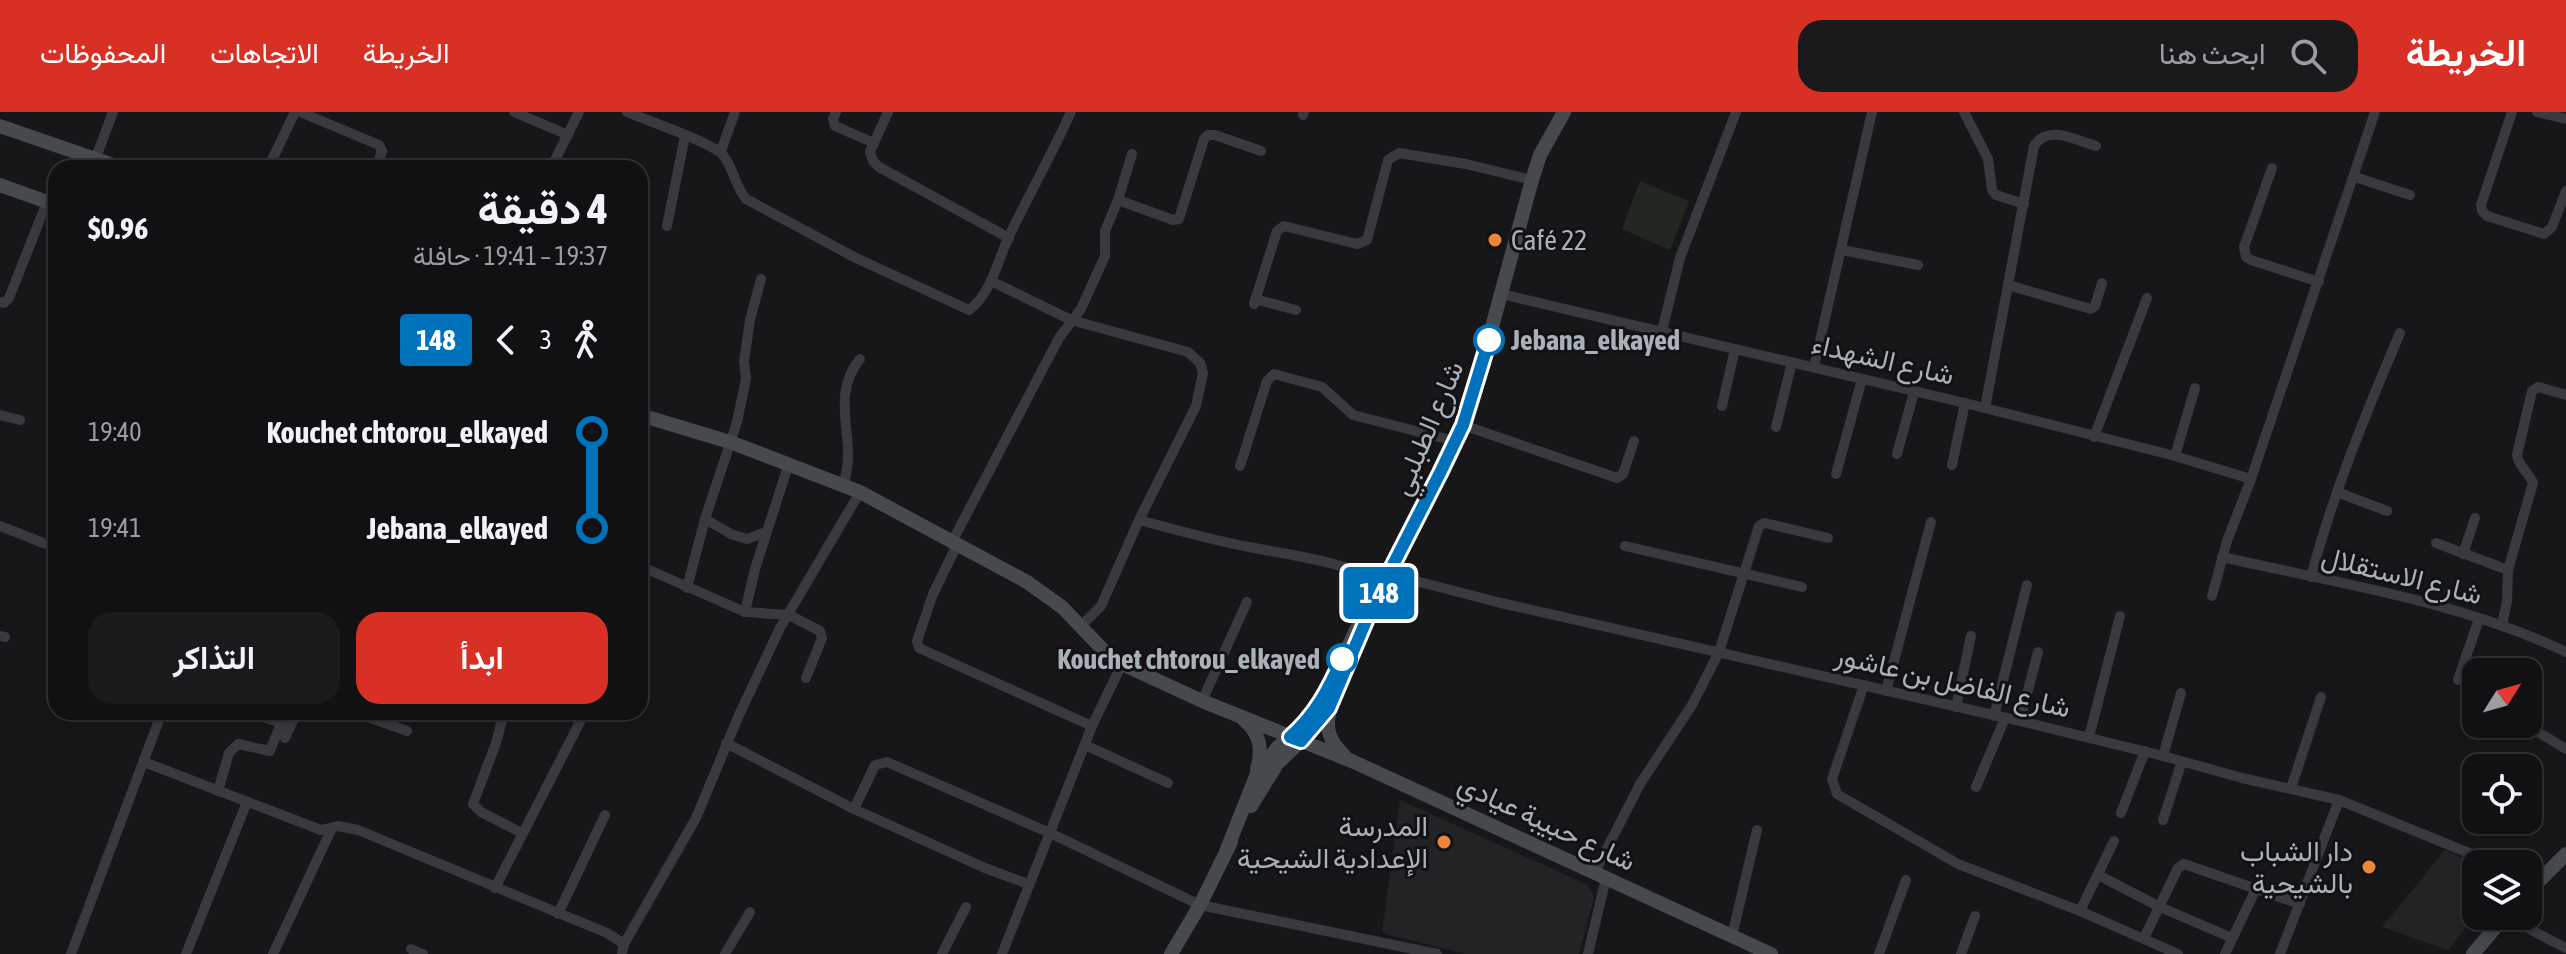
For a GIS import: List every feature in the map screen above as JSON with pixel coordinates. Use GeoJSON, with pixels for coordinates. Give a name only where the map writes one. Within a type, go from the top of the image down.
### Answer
{"type":"FeatureCollection","features":[{"type":"Feature","properties":{"kind":"street"},"geometry":{"type":"LineString","coordinates":[[0,126],[95,160],[113,112]]}},
{"type":"Feature","properties":{"kind":"street"},"geometry":{"type":"LineString","coordinates":[[272,160],[297,112],[379,145],[382,151],[379,160]]}},
{"type":"Feature","properties":{"kind":"street"},"geometry":{"type":"LineString","coordinates":[[514,112],[568,135]]}},
{"type":"Feature","properties":{"kind":"street"},"geometry":{"type":"LineString","coordinates":[[555,160],[579,112]]}},
{"type":"Feature","properties":{"kind":"street"},"geometry":{"type":"LineString","coordinates":[[627,112],[721,151],[746,199],[869,264],[969,310],[991,281],[1071,112]]}},
{"type":"Feature","properties":{"kind":"street"},"geometry":{"type":"LineString","coordinates":[[721,151],[735,112]]}},
{"type":"Feature","properties":{"kind":"street"},"geometry":{"type":"LineString","coordinates":[[836,112],[833,119],[835,126],[874,143]]}},
{"type":"Feature","properties":{"kind":"street"},"geometry":{"type":"LineString","coordinates":[[888,112],[870,152],[873,161],[1009,238]]}},
{"type":"Feature","properties":{"kind":"street","name":"شارع الطبلبي"},"geometry":{"type":"LineString","coordinates":[[1227,849],[1270,774],[1322,701],[1463,425],[1540,155],[1564,112]]}},
{"type":"Feature","properties":{"kind":"street","name":"شارع الطبلبي"},"geometry":{"type":"LineString","coordinates":[[1534,176],[1575,112]]}},
{"type":"Feature","properties":{"kind":"street"},"geometry":{"type":"LineString","coordinates":[[1662,331],[1680,258],[1736,112]]}},
{"type":"Feature","properties":{"kind":"street"},"geometry":{"type":"LineString","coordinates":[[1814,367],[1872,112]]}},
{"type":"Feature","properties":{"kind":"street"},"geometry":{"type":"LineString","coordinates":[[1964,112],[1988,159],[1992,190],[1996,195],[2024,204]]}},
{"type":"Feature","properties":{"kind":"street"},"geometry":{"type":"LineString","coordinates":[[2512,112],[2481,205],[2482,211],[2487,216],[2544,234],[2552,227],[2566,191]]}},
{"type":"Feature","properties":{"kind":"street"},"geometry":{"type":"LineString","coordinates":[[2537,112],[2566,119]]}},
{"type":"Feature","properties":{"kind":"street"},"geometry":{"type":"LineString","coordinates":[[2212,596],[2222,557],[2355,177],[2372,113]]}},
{"type":"Feature","properties":{"kind":"street"},"geometry":{"type":"LineString","coordinates":[[1985,408],[2034,146],[2040,138],[2052,133],[2096,146]]}},
{"type":"Feature","properties":{"kind":"street"},"geometry":{"type":"LineString","coordinates":[[1118,200],[1173,220],[1179,219],[1204,139],[1208,135],[1261,151]]}},
{"type":"Feature","properties":{"kind":"street"},"geometry":{"type":"LineString","coordinates":[[667,226],[685,136]]}},
{"type":"Feature","properties":{"kind":"street"},"geometry":{"type":"LineString","coordinates":[[1296,310],[1254,302],[1277,231],[1284,226],[1357,244],[1367,240],[1388,160],[1399,153],[1534,176]]}},
{"type":"Feature","properties":{"kind":"street"},"geometry":{"type":"LineString","coordinates":[[1092,726],[919,648],[917,641],[956,541],[1059,338],[1081,309],[1105,256],[1105,231],[1132,154]]}},
{"type":"Feature","properties":{"kind":"street"},"geometry":{"type":"LineString","coordinates":[[2272,168],[2244,247],[2245,254],[2251,260],[2319,282]]}},
{"type":"Feature","properties":{"kind":"street"},"geometry":{"type":"LineString","coordinates":[[2355,177],[2410,195]]}},
{"type":"Feature","properties":{"kind":"street"},"geometry":{"type":"LineString","coordinates":[[0,185],[48,203]]}},
{"type":"Feature","properties":{"kind":"street"},"geometry":{"type":"LineString","coordinates":[[0,302],[4,303],[9,298],[48,213]]}},
{"type":"Feature","properties":{"kind":"street"},"geometry":{"type":"LineString","coordinates":[[1842,250],[1918,265]]}},
{"type":"Feature","properties":{"kind":"street"},"geometry":{"type":"LineString","coordinates":[[687,588],[746,379],[744,361],[750,320],[761,279]]}},
{"type":"Feature","properties":{"kind":"street"},"geometry":{"type":"LineString","coordinates":[[991,281],[1071,320],[1188,352],[1200,363],[1203,373],[1196,406],[1139,520],[1101,606],[1081,626]]}},
{"type":"Feature","properties":{"kind":"street"},"geometry":{"type":"LineString","coordinates":[[2008,285],[2091,309],[2095,306],[2102,283]]}},
{"type":"Feature","properties":{"kind":"street","name":"شارع الشهداء"},"geometry":{"type":"LineString","coordinates":[[1501,294],[1965,403],[2175,456],[2251,479]]}},
{"type":"Feature","properties":{"kind":"street"},"geometry":{"type":"LineString","coordinates":[[2094,437],[2147,298]]}},
{"type":"Feature","properties":{"kind":"street"},"geometry":{"type":"LineString","coordinates":[[2311,577],[2322,534],[2358,432],[2400,333]]}},
{"type":"Feature","properties":{"kind":"street"},"geometry":{"type":"LineString","coordinates":[[1722,406],[1735,349]]}},
{"type":"Feature","properties":{"kind":"street"},"geometry":{"type":"LineString","coordinates":[[844,484],[848,463],[844,390],[860,359]]}},
{"type":"Feature","properties":{"kind":"street"},"geometry":{"type":"LineString","coordinates":[[1776,427],[1792,362]]}},
{"type":"Feature","properties":{"kind":"street"},"geometry":{"type":"LineString","coordinates":[[1240,466],[1267,381],[1274,374],[1322,387],[1353,415],[1455,441]]}},
{"type":"Feature","properties":{"kind":"street"},"geometry":{"type":"LineString","coordinates":[[1836,474],[1862,379]]}},
{"type":"Feature","properties":{"kind":"street"},"geometry":{"type":"LineString","coordinates":[[2502,625],[2508,570],[2533,483],[2517,460],[2532,391],[2538,387],[2566,395]]}},
{"type":"Feature","properties":{"kind":"street"},"geometry":{"type":"LineString","coordinates":[[2175,456],[2195,388]]}},
{"type":"Feature","properties":{"kind":"street"},"geometry":{"type":"LineString","coordinates":[[1897,454],[1914,392]]}},
{"type":"Feature","properties":{"kind":"street"},"geometry":{"type":"LineString","coordinates":[[1952,465],[1965,403]]}},
{"type":"Feature","properties":{"kind":"street"},"geometry":{"type":"LineString","coordinates":[[0,415],[20,420]]}},
{"type":"Feature","properties":{"kind":"street","name":"شارع حبيبة عيادي"},"geometry":{"type":"LineString","coordinates":[[648,417],[730,442],[844,484],[956,541],[1027,582],[1062,607],[1109,656],[1122,664],[1202,701],[1354,762],[1771,954]]}},
{"type":"Feature","properties":{"kind":"street"},"geometry":{"type":"LineString","coordinates":[[1463,425],[1617,478],[1623,474],[1634,441]]}},
{"type":"Feature","properties":{"kind":"street"},"geometry":{"type":"LineString","coordinates":[[745,612],[766,532],[789,463]]}},
{"type":"Feature","properties":{"kind":"street"},"geometry":{"type":"LineString","coordinates":[[144,762],[321,830],[344,826],[358,830],[607,933],[623,949],[690,829],[726,743],[789,615],[860,492]]}},
{"type":"Feature","properties":{"kind":"street"},"geometry":{"type":"LineString","coordinates":[[2337,492],[2387,511]]}},
{"type":"Feature","properties":{"kind":"street"},"geometry":{"type":"LineString","coordinates":[[2463,554],[2475,518]]}},
{"type":"Feature","properties":{"kind":"street"},"geometry":{"type":"LineString","coordinates":[[705,519],[747,539],[766,532]]}},
{"type":"Feature","properties":{"kind":"street","name":"شارع الفاضل بن عاشور"},"geometry":{"type":"LineString","coordinates":[[1139,520],[2089,737],[2339,800],[2462,850]]}},
{"type":"Feature","properties":{"kind":"street"},"geometry":{"type":"LineString","coordinates":[[1886,691],[1931,522]]}},
{"type":"Feature","properties":{"kind":"street"},"geometry":{"type":"LineString","coordinates":[[1588,954],[1600,875],[1640,784],[1692,705],[1719,652],[1761,524],[1828,538]]}},
{"type":"Feature","properties":{"kind":"street"},"geometry":{"type":"LineString","coordinates":[[0,526],[48,543]]}},
{"type":"Feature","properties":{"kind":"street"},"geometry":{"type":"LineString","coordinates":[[2436,543],[2508,570]]}},
{"type":"Feature","properties":{"kind":"street"},"geometry":{"type":"LineString","coordinates":[[1625,546],[1802,587]]}},
{"type":"Feature","properties":{"kind":"street","name":"شارع الاستقلال"},"geometry":{"type":"LineString","coordinates":[[2222,557],[2502,625],[2566,652]]}},
{"type":"Feature","properties":{"kind":"street"},"geometry":{"type":"LineString","coordinates":[[648,570],[745,612],[789,615],[822,634],[806,678]]}},
{"type":"Feature","properties":{"kind":"street"},"geometry":{"type":"LineString","coordinates":[[1976,787],[2000,717],[2027,585]]}},
{"type":"Feature","properties":{"kind":"street"},"geometry":{"type":"LineString","coordinates":[[1202,701],[1247,602]]}},
{"type":"Feature","properties":{"kind":"street","name":"شارع الطبلبي"},"geometry":{"type":"LineString","coordinates":[[1171,954],[1200,905],[1227,849],[1256,776],[1277,748],[1295,739],[1332,702],[1374,602]]}},
{"type":"Feature","properties":{"kind":"street"},"geometry":{"type":"LineString","coordinates":[[2089,737],[2120,616]]}},
{"type":"Feature","properties":{"kind":"street"},"geometry":{"type":"LineString","coordinates":[[2458,680],[2479,619]]}},
{"type":"Feature","properties":{"kind":"street"},"geometry":{"type":"LineString","coordinates":[[1956,707],[1971,636]]}},
{"type":"Feature","properties":{"kind":"street"},"geometry":{"type":"LineString","coordinates":[[2020,721],[2038,652]]}},
{"type":"Feature","properties":{"kind":"street"},"geometry":{"type":"LineString","coordinates":[[1002,954],[1092,726],[1122,664]]}},
{"type":"Feature","properties":{"kind":"street"},"geometry":{"type":"LineString","coordinates":[[1864,685],[1832,779],[1837,794],[1958,864],[2080,911],[2178,954]]}},
{"type":"Feature","properties":{"kind":"street"},"geometry":{"type":"LineString","coordinates":[[2163,756],[2181,693]]}},
{"type":"Feature","properties":{"kind":"street"},"geometry":{"type":"LineString","coordinates":[[2291,788],[2321,697]]}},
{"type":"Feature","properties":{"kind":"street"},"geometry":{"type":"LineString","coordinates":[[1332,702],[1327,730],[1337,749],[1354,762]]}},
{"type":"Feature","properties":{"kind":"street"},"geometry":{"type":"LineString","coordinates":[[1237,715],[1250,725],[1260,743],[1256,776]]}},
{"type":"Feature","properties":{"kind":"street"},"geometry":{"type":"LineString","coordinates":[[71,954],[159,720]]}},
{"type":"Feature","properties":{"kind":"street"},"geometry":{"type":"LineString","coordinates":[[218,791],[229,753],[238,744],[270,751],[282,720]]}},
{"type":"Feature","properties":{"kind":"street"},"geometry":{"type":"LineString","coordinates":[[285,738],[293,720]]}},
{"type":"Feature","properties":{"kind":"street"},"geometry":{"type":"LineString","coordinates":[[376,720],[407,731]]}},
{"type":"Feature","properties":{"kind":"street"},"geometry":{"type":"LineString","coordinates":[[502,720],[473,804],[481,812],[522,833]]}},
{"type":"Feature","properties":{"kind":"street"},"geometry":{"type":"LineString","coordinates":[[495,888],[581,720]]}},
{"type":"Feature","properties":{"kind":"street"},"geometry":{"type":"LineString","coordinates":[[2542,734],[2566,749]]}},
{"type":"Feature","properties":{"kind":"street"},"geometry":{"type":"LineString","coordinates":[[726,743],[854,809],[1028,884]]}},
{"type":"Feature","properties":{"kind":"street"},"geometry":{"type":"LineString","coordinates":[[1085,745],[1168,783]]}},
{"type":"Feature","properties":{"kind":"street"},"geometry":{"type":"LineString","coordinates":[[2121,813],[2145,751]]}},
{"type":"Feature","properties":{"kind":"street"},"geometry":{"type":"LineString","coordinates":[[2163,820],[2182,761]]}},
{"type":"Feature","properties":{"kind":"street"},"geometry":{"type":"LineString","coordinates":[[854,809],[871,771],[877,763],[884,762],[1050,833],[1200,905],[1437,954]]}},
{"type":"Feature","properties":{"kind":"street"},"geometry":{"type":"LineString","coordinates":[[2280,954],[2339,800]]}},
{"type":"Feature","properties":{"kind":"street"},"geometry":{"type":"LineString","coordinates":[[186,954],[247,802]]}},
{"type":"Feature","properties":{"kind":"street"},"geometry":{"type":"LineString","coordinates":[[558,914],[605,815]]}},
{"type":"Feature","properties":{"kind":"street"},"geometry":{"type":"LineString","coordinates":[[273,954],[332,828]]}},
{"type":"Feature","properties":{"kind":"street"},"geometry":{"type":"LineString","coordinates":[[1732,936],[1757,830]]}},
{"type":"Feature","properties":{"kind":"street"},"geometry":{"type":"LineString","coordinates":[[2080,911],[2114,841]]}},
{"type":"Feature","properties":{"kind":"street"},"geometry":{"type":"LineString","coordinates":[[2542,876],[2563,861]]}},
{"type":"Feature","properties":{"kind":"street"},"geometry":{"type":"LineString","coordinates":[[2144,938],[2178,868],[2184,864],[2300,904]]}},
{"type":"Feature","properties":{"kind":"street"},"geometry":{"type":"LineString","coordinates":[[2098,875],[2160,907],[2232,938]]}},
{"type":"Feature","properties":{"kind":"street"},"geometry":{"type":"LineString","coordinates":[[1879,954],[1906,880]]}},
{"type":"Feature","properties":{"kind":"street"},"geometry":{"type":"LineString","coordinates":[[2225,954],[2255,891]]}},
{"type":"Feature","properties":{"kind":"street"},"geometry":{"type":"LineString","coordinates":[[942,954],[966,907]]}},
{"type":"Feature","properties":{"kind":"street"},"geometry":{"type":"LineString","coordinates":[[725,954],[750,912]]}},
{"type":"Feature","properties":{"kind":"street"},"geometry":{"type":"LineString","coordinates":[[1961,954],[1975,916]]}},
{"type":"Feature","properties":{"kind":"street"},"geometry":{"type":"LineString","coordinates":[[2473,954],[2493,930]]}},
{"type":"Feature","properties":{"kind":"street"},"geometry":{"type":"LineString","coordinates":[[2532,930],[2566,948]]}},
{"type":"Feature","properties":{"kind":"street"},"geometry":{"type":"LineString","coordinates":[[411,949],[423,954]]}},
{"type":"Feature","properties":{"kind":"shaded area"},"geometry":{"type":"Polygon","coordinates":[[[1640,181],[1689,201],[1670,250],[1622,229],[1640,181]]]}},
{"type":"Feature","properties":{"kind":"shaded area","name":"المدرسة الإعدادية الشيحية"},"geometry":{"type":"Polygon","coordinates":[[[1400,800],[1588,885],[1594,898],[1579,954],[1465,954],[1382,933],[1400,800]]]}},
{"type":"Feature","properties":{"kind":"shaded area"},"geometry":{"type":"Polygon","coordinates":[[[2445,850],[2462,857],[2462,930],[2464,930],[2448,950],[2382,927],[2445,850]]]}},
{"type":"Feature","properties":{"kind":"bus line","name":"148"},"geometry":{"type":"LineString","coordinates":[[1342,659],[1322,701],[1290,737],[1301,741],[1329,708],[1374,602],[1463,425],[1489,340]]}},
{"type":"Feature","properties":{"kind":"place","name":"Café 22"},"geometry":{"type":"Point","coordinates":[1495,240]}},
{"type":"Feature","properties":{"kind":"place","name":"Jebana_elkayed"},"geometry":{"type":"Point","coordinates":[1489,340]}},
{"type":"Feature","properties":{"kind":"place","name":"Kouchet chtorou_elkayed"},"geometry":{"type":"Point","coordinates":[1342,659]}},
{"type":"Feature","properties":{"kind":"place","name":"المدرسة الإعدادية الشيحية"},"geometry":{"type":"Point","coordinates":[1444,842]}},
{"type":"Feature","properties":{"kind":"place","name":"دار الشباب بالشيحية"},"geometry":{"type":"Point","coordinates":[2369,867]}}]}
